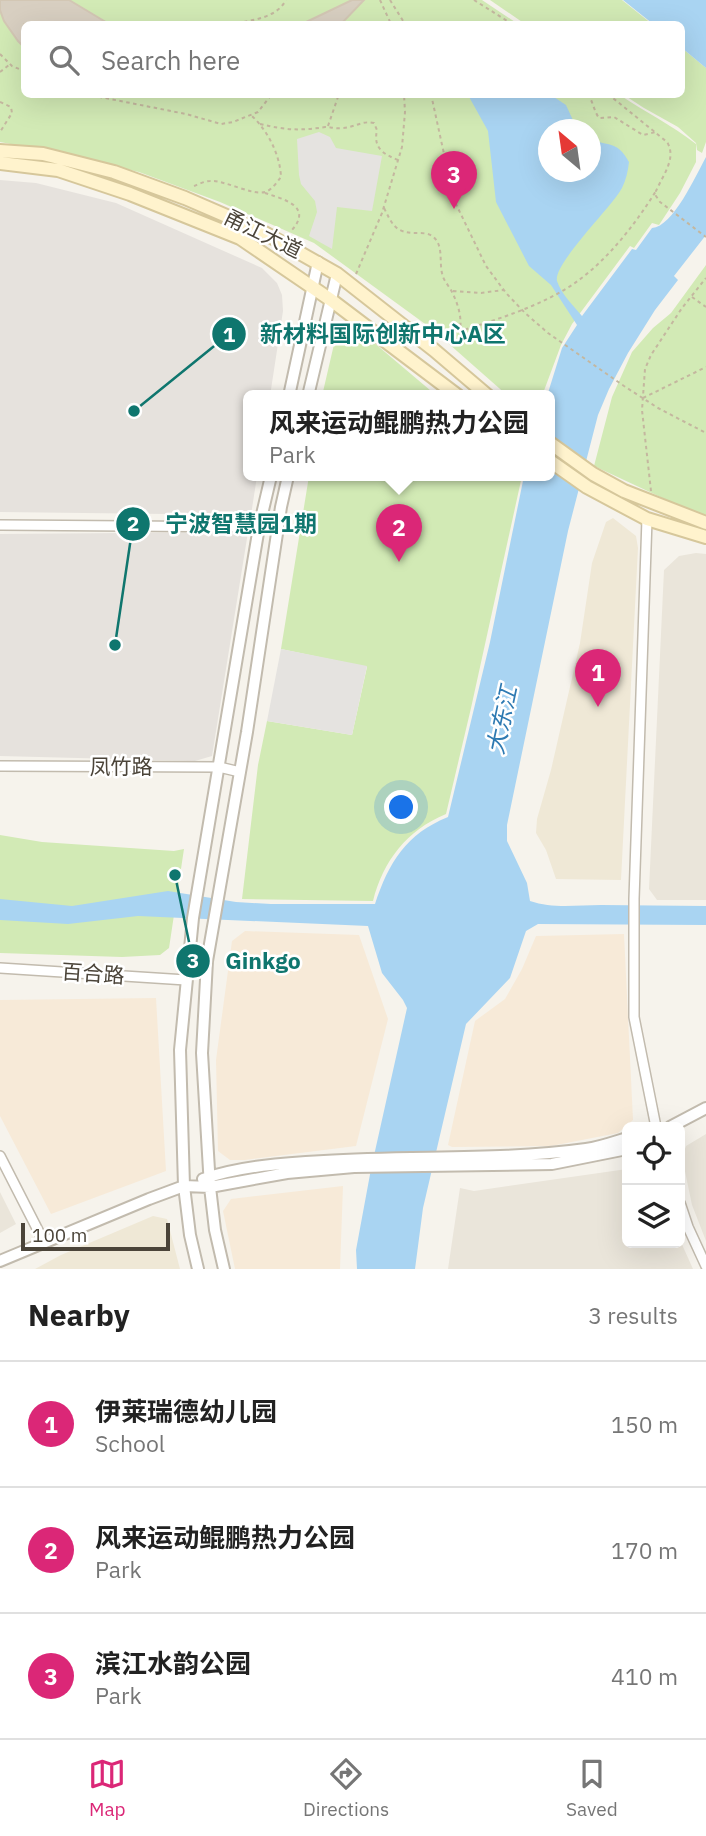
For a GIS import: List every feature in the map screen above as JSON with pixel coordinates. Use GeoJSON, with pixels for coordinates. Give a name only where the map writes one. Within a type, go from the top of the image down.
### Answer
{"type":"FeatureCollection","features":[{"type":"Feature","properties":{"kind":"main road","name":"甬江大道"},"geometry":{"type":"LineString","coordinates":[[0,151],[43,154],[114,172],[186,198],[261,232],[337,274],[481,390]]}},
{"type":"Feature","properties":{"kind":"main road","name":"甬江大道"},"geometry":{"type":"LineString","coordinates":[[0,163],[58,170],[130,194],[240,238],[331,300],[450,390]]}},
{"type":"Feature","properties":{"kind":"main road"},"geometry":{"type":"LineString","coordinates":[[555,447],[624,491],[706,523]]}},
{"type":"Feature","properties":{"kind":"main road"},"geometry":{"type":"LineString","coordinates":[[555,464],[580,482],[647,519],[706,537]]}},
{"type":"Feature","properties":{"kind":"street"},"geometry":{"type":"LineString","coordinates":[[290,390],[318,262]]}},
{"type":"Feature","properties":{"kind":"street"},"geometry":{"type":"LineString","coordinates":[[309,390],[337,274]]}},
{"type":"Feature","properties":{"kind":"street"},"geometry":{"type":"LineString","coordinates":[[198,1269],[190,1235],[184,1186],[180,1050],[186,980],[193,918],[259,527],[270,481]]}},
{"type":"Feature","properties":{"kind":"street"},"geometry":{"type":"LineString","coordinates":[[224,1269],[215,1230],[210,1182],[202,1053],[207,961],[287,481]]}},
{"type":"Feature","properties":{"kind":"street"},"geometry":{"type":"LineString","coordinates":[[647,519],[634,899],[634,1017],[655,1122]]}},
{"type":"Feature","properties":{"kind":"street"},"geometry":{"type":"LineString","coordinates":[[0,525],[259,527]]}},
{"type":"Feature","properties":{"kind":"street","name":"凤竹路"},"geometry":{"type":"LineString","coordinates":[[0,766],[219,767],[240,772]]}},
{"type":"Feature","properties":{"kind":"street","name":"百合路"},"geometry":{"type":"LineString","coordinates":[[0,968],[186,980]]}},
{"type":"Feature","properties":{"kind":"street"},"geometry":{"type":"LineString","coordinates":[[679,1122],[706,1108]]}},
{"type":"Feature","properties":{"kind":"street"},"geometry":{"type":"LineString","coordinates":[[685,1126],[706,1116]]}},
{"type":"Feature","properties":{"kind":"street"},"geometry":{"type":"LineString","coordinates":[[452,1161],[588,1149],[622,1139]]}},
{"type":"Feature","properties":{"kind":"street"},"geometry":{"type":"LineString","coordinates":[[0,1261],[184,1186],[356,1163],[452,1161],[552,1164],[622,1150]]}},
{"type":"Feature","properties":{"kind":"street"},"geometry":{"type":"LineString","coordinates":[[0,1156],[44,1242]]}},
{"type":"Feature","properties":{"kind":"street"},"geometry":{"type":"LineString","coordinates":[[685,1218],[706,1266]]}},
{"type":"Feature","properties":{"kind":"path"},"geometry":{"type":"LineString","coordinates":[[246,21],[269,16],[285,4],[286,0]]}},
{"type":"Feature","properties":{"kind":"path"},"geometry":{"type":"LineString","coordinates":[[380,0],[390,21]]}},
{"type":"Feature","properties":{"kind":"path"},"geometry":{"type":"LineString","coordinates":[[390,0],[403,21]]}},
{"type":"Feature","properties":{"kind":"path"},"geometry":{"type":"LineString","coordinates":[[474,0],[507,21]]}},
{"type":"Feature","properties":{"kind":"path"},"geometry":{"type":"LineString","coordinates":[[0,54],[10,64],[21,70]]}},
{"type":"Feature","properties":{"kind":"path"},"geometry":{"type":"LineString","coordinates":[[0,72],[10,64]]}},
{"type":"Feature","properties":{"kind":"path"},"geometry":{"type":"LineString","coordinates":[[106,98],[221,124],[251,116],[258,112],[269,98]]}},
{"type":"Feature","properties":{"kind":"path"},"geometry":{"type":"LineString","coordinates":[[327,127],[338,98]]}},
{"type":"Feature","properties":{"kind":"path"},"geometry":{"type":"LineString","coordinates":[[351,285],[384,207],[402,147],[404,98]]}},
{"type":"Feature","properties":{"kind":"path"},"geometry":{"type":"LineString","coordinates":[[432,98],[454,200],[486,266],[504,289],[522,310],[552,336],[642,398],[706,433]]}},
{"type":"Feature","properties":{"kind":"path"},"geometry":{"type":"LineString","coordinates":[[590,98],[600,118],[614,117],[643,135],[656,132]]}},
{"type":"Feature","properties":{"kind":"path"},"geometry":{"type":"LineString","coordinates":[[445,336],[522,310],[577,282],[595,267],[629,228],[656,191],[671,158],[672,149],[656,132],[613,98]]}},
{"type":"Feature","properties":{"kind":"path"},"geometry":{"type":"LineString","coordinates":[[0,102],[11,107],[12,113],[0,131]]}},
{"type":"Feature","properties":{"kind":"path"},"geometry":{"type":"LineString","coordinates":[[251,116],[260,124],[280,164],[281,177],[264,193]]}},
{"type":"Feature","properties":{"kind":"path"},"geometry":{"type":"LineString","coordinates":[[260,124],[282,130],[304,131],[327,127],[343,128],[364,122],[374,123],[378,147],[383,154],[398,160]]}},
{"type":"Feature","properties":{"kind":"path"},"geometry":{"type":"LineString","coordinates":[[194,186],[208,180],[221,182],[293,202],[299,218],[292,230]]}},
{"type":"Feature","properties":{"kind":"path"},"geometry":{"type":"LineString","coordinates":[[656,191],[660,202],[706,237]]}},
{"type":"Feature","properties":{"kind":"path"},"geometry":{"type":"LineString","coordinates":[[384,207],[392,224],[402,232],[423,233],[432,236],[437,242],[441,272],[452,291],[460,315],[460,331]]}},
{"type":"Feature","properties":{"kind":"path"},"geometry":{"type":"LineString","coordinates":[[651,495],[642,398],[645,369],[691,296],[706,278]]}},
{"type":"Feature","properties":{"kind":"path"},"geometry":{"type":"LineString","coordinates":[[452,291],[481,293],[504,289]]}},
{"type":"Feature","properties":{"kind":"path"},"geometry":{"type":"LineString","coordinates":[[691,296],[706,307]]}},
{"type":"Feature","properties":{"kind":"path"},"geometry":{"type":"LineString","coordinates":[[642,398],[706,367]]}},
{"type":"Feature","properties":{"kind":"shaded area"},"geometry":{"type":"Polygon","coordinates":[[[319,132],[330,137],[336,148],[382,156],[372,211],[337,207],[332,249],[309,236],[317,212],[315,201],[301,184],[299,175],[297,139],[319,132]]]}},
{"type":"Feature","properties":{"kind":"shaded area"},"geometry":{"type":"Polygon","coordinates":[[[0,180],[36,183],[116,203],[262,268],[277,283],[282,295],[283,311],[271,390],[243,390],[243,481],[256,481],[251,515],[0,512],[0,180]]]}},
{"type":"Feature","properties":{"kind":"shaded area"},"geometry":{"type":"Polygon","coordinates":[[[613,518],[636,536],[638,548],[621,880],[556,879],[546,850],[536,833],[537,819],[580,643],[592,563],[606,522],[613,518]]]}},
{"type":"Feature","properties":{"kind":"shaded area"},"geometry":{"type":"Polygon","coordinates":[[[248,532],[212,756],[195,761],[0,756],[0,534],[248,532]]]}},
{"type":"Feature","properties":{"kind":"shaded area"},"geometry":{"type":"Polygon","coordinates":[[[706,554],[706,900],[657,900],[649,889],[664,570],[679,556],[706,554]]]}},
{"type":"Feature","properties":{"kind":"shaded area"},"geometry":{"type":"Polygon","coordinates":[[[281,649],[367,666],[352,735],[267,721],[281,649]]]}},
{"type":"Feature","properties":{"kind":"shaded area"},"geometry":{"type":"Polygon","coordinates":[[[245,931],[359,935],[388,1019],[356,1146],[245,1160],[230,1160],[218,1151],[216,1060],[232,941],[245,931]]]}},
{"type":"Feature","properties":{"kind":"shaded area"},"geometry":{"type":"Polygon","coordinates":[[[624,934],[633,1120],[622,1122],[622,1130],[618,1133],[551,1146],[452,1147],[448,1145],[475,1021],[505,999],[536,936],[624,934]]]}},
{"type":"Feature","properties":{"kind":"shaded area"},"geometry":{"type":"Polygon","coordinates":[[[156,998],[166,1171],[51,1214],[0,1116],[0,1000],[156,998]]]}},
{"type":"Feature","properties":{"kind":"shaded area"},"geometry":{"type":"Polygon","coordinates":[[[706,1134],[706,1241],[692,1205],[685,1171],[686,1146],[706,1134]]]}},
{"type":"Feature","properties":{"kind":"shaded area"},"geometry":{"type":"Polygon","coordinates":[[[622,1170],[622,1248],[684,1248],[693,1269],[448,1269],[460,1188],[474,1191],[622,1170]]]}},
{"type":"Feature","properties":{"kind":"shaded area"},"geometry":{"type":"Polygon","coordinates":[[[343,1186],[340,1269],[235,1269],[223,1211],[231,1199],[343,1186]]]}},
{"type":"Feature","properties":{"kind":"shaded area"},"geometry":{"type":"Polygon","coordinates":[[[0,1192],[16,1224],[0,1233],[0,1192]]]}},
{"type":"Feature","properties":{"kind":"shaded area"},"geometry":{"type":"Polygon","coordinates":[[[153,1216],[167,1219],[180,1269],[35,1269],[61,1255],[153,1216]]]}},
{"type":"Feature","properties":{"kind":"green space"},"geometry":{"type":"Polygon","coordinates":[[[0,0],[482,0],[514,21],[21,21],[21,98],[625,98],[696,144],[696,162],[680,193],[659,225],[652,223],[634,248],[630,246],[572,324],[544,390],[501,390],[432,329],[314,243],[220,202],[139,172],[0,142],[0,0]]]}},
{"type":"Feature","properties":{"kind":"green space"},"geometry":{"type":"Polygon","coordinates":[[[490,0],[622,0],[648,21],[521,21],[490,0]]]}},
{"type":"Feature","properties":{"kind":"green space"},"geometry":{"type":"Polygon","coordinates":[[[685,50],[706,68],[706,142],[702,153],[697,150],[696,143],[678,127],[629,98],[685,98],[685,50]]]}},
{"type":"Feature","properties":{"kind":"green space"},"geometry":{"type":"Polygon","coordinates":[[[706,265],[706,515],[684,508],[594,466],[612,397],[632,352],[653,328],[671,313],[706,265]]]}},
{"type":"Feature","properties":{"kind":"green space"},"geometry":{"type":"Polygon","coordinates":[[[348,330],[366,336],[430,390],[323,390],[335,340],[348,330]]]}},
{"type":"Feature","properties":{"kind":"green space"},"geometry":{"type":"Polygon","coordinates":[[[308,481],[521,481],[446,814],[420,829],[399,848],[383,873],[373,901],[242,899],[258,765],[267,721],[352,735],[367,667],[281,649],[308,481]]]}},
{"type":"Feature","properties":{"kind":"green space"},"geometry":{"type":"Polygon","coordinates":[[[0,835],[42,842],[174,851],[184,849],[169,948],[160,955],[122,957],[0,953],[0,835]]]}},
{"type":"Feature","properties":{"kind":"water"},"geometry":{"type":"Polygon","coordinates":[[[623,0],[706,0],[706,68],[685,50],[685,21],[649,21],[623,0]]]}},
{"type":"Feature","properties":{"kind":"water","name":"大东江"},"geometry":{"type":"Polygon","coordinates":[[[470,98],[556,98],[566,105],[572,119],[538,119],[538,182],[601,182],[601,142],[617,148],[625,156],[629,162],[622,188],[573,249],[558,273],[557,281],[561,291],[582,316],[632,249],[636,250],[652,228],[668,219],[676,210],[706,157],[706,235],[674,276],[678,280],[628,353],[598,415],[568,531],[507,825],[507,841],[527,883],[530,901],[556,906],[706,906],[706,925],[538,924],[526,931],[510,978],[466,1024],[423,1208],[415,1269],[357,1269],[356,1250],[371,1169],[407,1008],[382,973],[368,926],[138,916],[68,924],[0,920],[0,899],[72,906],[168,891],[236,902],[375,904],[386,875],[401,851],[421,832],[448,817],[490,642],[523,481],[555,481],[555,390],[549,390],[562,348],[577,325],[551,285],[529,266],[496,202],[488,131],[470,98]]]}},
{"type":"Feature","properties":{"kind":"building"},"geometry":{"type":"Polygon","coordinates":[[[0,0],[69,0],[104,21],[21,21],[21,44],[4,21],[0,0]]]}},
{"type":"Feature","properties":{"kind":"building"},"geometry":{"type":"Polygon","coordinates":[[[352,0],[364,0],[344,21],[308,21],[352,0]]]}},
{"type":"Feature","properties":{"kind":"place","name":"滨江水韵公园"},"geometry":{"type":"Point","coordinates":[454,209]}},
{"type":"Feature","properties":{"kind":"place","name":"新材料国际创新中心A区"},"geometry":{"type":"Point","coordinates":[134,411]}},
{"type":"Feature","properties":{"kind":"place","name":"风来运动鲲鹏热力公园"},"geometry":{"type":"Point","coordinates":[399,562]}},
{"type":"Feature","properties":{"kind":"place","name":"宁波智慧园1期"},"geometry":{"type":"Point","coordinates":[115,645]}},
{"type":"Feature","properties":{"kind":"place","name":"伊莱瑞德幼儿园"},"geometry":{"type":"Point","coordinates":[598,707]}},
{"type":"Feature","properties":{"kind":"place","name":"Ginkgo"},"geometry":{"type":"Point","coordinates":[175,875]}}]}
